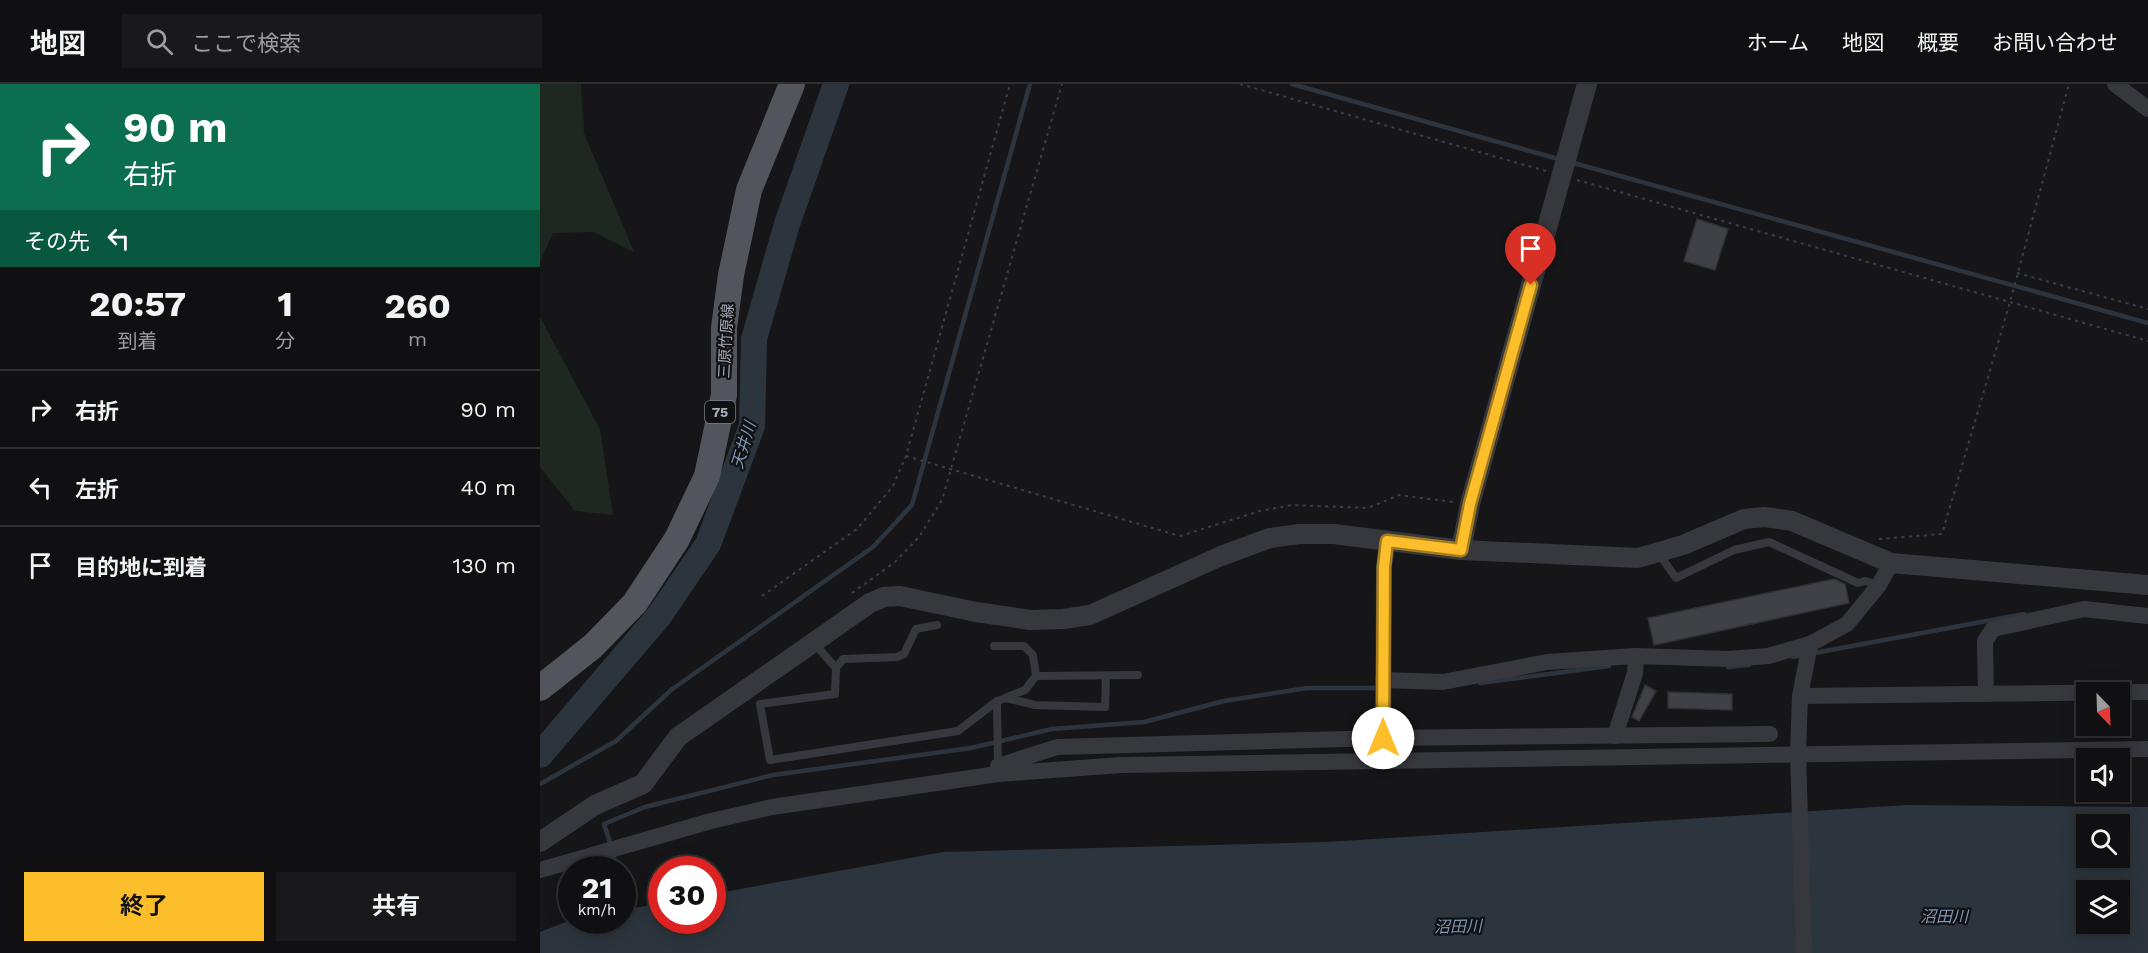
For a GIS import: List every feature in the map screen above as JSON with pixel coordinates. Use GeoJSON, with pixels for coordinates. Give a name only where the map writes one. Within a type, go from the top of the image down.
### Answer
{"type":"FeatureCollection","features":[{"type":"Feature","properties":{"kind":"main road","name":"三原竹原線"},"geometry":{"type":"LineString","coordinates":[[540,688],[593,646],[635,603],[676,539],[707,476],[724,395],[724,328],[731,275],[749,190],[792,84]]}},
{"type":"Feature","properties":{"kind":"street"},"geometry":{"type":"LineString","coordinates":[[1461,550],[1470,504],[1587,84]]}},
{"type":"Feature","properties":{"kind":"street"},"geometry":{"type":"LineString","coordinates":[[2115,84],[2148,109]]}},
{"type":"Feature","properties":{"kind":"street"},"geometry":{"type":"LineString","coordinates":[[540,842],[595,805],[643,784],[678,737],[870,603],[884,597],[900,596],[976,612],[1030,620],[1063,619],[1090,615],[1221,556],[1270,538],[1299,534],[1334,534],[1461,550],[1610,559],[1638,558],[1659,554],[1722,526],[1744,519],[1766,517],[1792,521],[1891,563],[2148,585]]}},
{"type":"Feature","properties":{"kind":"street"},"geometry":{"type":"LineString","coordinates":[[1383,738],[1384,567],[1387,541]]}},
{"type":"Feature","properties":{"kind":"street"},"geometry":{"type":"LineString","coordinates":[[1383,680],[1443,682],[1547,662],[1636,656],[1728,659],[1768,656],[1810,644],[1847,624],[1879,585],[1891,563]]}},
{"type":"Feature","properties":{"kind":"street"},"geometry":{"type":"LineString","coordinates":[[1986,692],[1985,641],[1993,629],[2085,609],[2148,616]]}},
{"type":"Feature","properties":{"kind":"street"},"geometry":{"type":"LineString","coordinates":[[1804,953],[1799,758],[1800,696],[1810,644]]}},
{"type":"Feature","properties":{"kind":"street"},"geometry":{"type":"LineString","coordinates":[[1615,736],[1635,673],[1636,656]]}},
{"type":"Feature","properties":{"kind":"street"},"geometry":{"type":"LineString","coordinates":[[1800,696],[1986,692],[2148,692]]}},
{"type":"Feature","properties":{"kind":"street"},"geometry":{"type":"LineString","coordinates":[[998,770],[1057,747],[1383,738],[1770,734]]}},
{"type":"Feature","properties":{"kind":"street"},"geometry":{"type":"LineString","coordinates":[[540,870],[711,821],[772,807],[998,770],[1121,765],[1799,758],[2148,749]]}},
{"type":"Feature","properties":{"kind":"lane"},"geometry":{"type":"LineString","coordinates":[[1659,554],[1676,578],[1734,550],[1769,542],[1858,583],[1865,581],[1879,585]]}},
{"type":"Feature","properties":{"kind":"lane"},"geometry":{"type":"LineString","coordinates":[[937,625],[916,629],[904,654],[897,657],[843,659],[836,669],[835,694],[760,704],[770,760],[958,731],[997,701],[1025,690],[1036,676],[1033,656],[1024,646],[994,646]]}},
{"type":"Feature","properties":{"kind":"lane"},"geometry":{"type":"LineString","coordinates":[[813,642],[836,669]]}},
{"type":"Feature","properties":{"kind":"lane"},"geometry":{"type":"LineString","coordinates":[[1036,676],[1138,675]]}},
{"type":"Feature","properties":{"kind":"lane"},"geometry":{"type":"LineString","coordinates":[[1006,698],[1035,705],[1105,707],[1106,676]]}},
{"type":"Feature","properties":{"kind":"lane"},"geometry":{"type":"LineString","coordinates":[[997,701],[998,770]]}},
{"type":"Feature","properties":{"kind":"path"},"geometry":{"type":"LineString","coordinates":[[762,596],[857,529],[893,486],[906,456],[1010,84]]}},
{"type":"Feature","properties":{"kind":"path"},"geometry":{"type":"LineString","coordinates":[[847,597],[895,562],[919,537],[942,500],[1062,84]]}},
{"type":"Feature","properties":{"kind":"path"},"geometry":{"type":"LineString","coordinates":[[1240,84],[2148,340]]}},
{"type":"Feature","properties":{"kind":"path"},"geometry":{"type":"LineString","coordinates":[[1856,550],[1866,540],[1942,534],[2010,302],[2069,84]]}},
{"type":"Feature","properties":{"kind":"path"},"geometry":{"type":"LineString","coordinates":[[2017,273],[2148,309]]}},
{"type":"Feature","properties":{"kind":"path"},"geometry":{"type":"LineString","coordinates":[[906,456],[1180,536],[1260,511],[1292,505],[1368,508],[1399,495],[1470,504]]}},
{"type":"Feature","properties":{"kind":"shaded area"},"geometry":{"type":"Polygon","coordinates":[[[540,84],[581,84],[584,133],[634,252],[594,232],[553,233],[540,262],[540,84]]]}},
{"type":"Feature","properties":{"kind":"shaded area"},"geometry":{"type":"Polygon","coordinates":[[[540,317],[600,429],[613,515],[575,511],[540,467],[540,317]]]}},
{"type":"Feature","properties":{"kind":"water","name":"沼田川"},"geometry":{"type":"Polygon","coordinates":[[[1907,805],[2148,807],[2148,953],[540,953],[540,932],[558,925],[558,934],[636,934],[636,908],[648,905],[648,934],[726,934],[726,892],[943,852],[1327,842],[1907,805]]]}},
{"type":"Feature","properties":{"kind":"building"},"geometry":{"type":"Polygon","coordinates":[[[1697,219],[1728,229],[1715,270],[1684,261],[1697,219]]]}},
{"type":"Feature","properties":{"kind":"building"},"geometry":{"type":"Polygon","coordinates":[[[1834,579],[1845,584],[1849,603],[1654,645],[1648,618],[1834,579]]]}},
{"type":"Feature","properties":{"kind":"building"},"geometry":{"type":"Polygon","coordinates":[[[1645,685],[1656,691],[1639,721],[1632,717],[1645,685]]]}},
{"type":"Feature","properties":{"kind":"building"},"geometry":{"type":"Polygon","coordinates":[[[1668,692],[1732,694],[1732,710],[1668,708],[1668,692]]]}},
{"type":"Feature","properties":{"kind":"waterway","name":"天井川"},"geometry":{"type":"LineString","coordinates":[[540,755],[659,616],[708,544],[752,426],[754,339],[787,224],[836,84]]}},
{"type":"Feature","properties":{"kind":"waterway"},"geometry":{"type":"LineString","coordinates":[[540,784],[616,741],[671,690],[873,547],[912,505],[1030,84]]}},
{"type":"Feature","properties":{"kind":"waterway"},"geometry":{"type":"LineString","coordinates":[[1292,84],[1562,160]]}},
{"type":"Feature","properties":{"kind":"waterway"},"geometry":{"type":"LineString","coordinates":[[1570,162],[2148,323]]}},
{"type":"Feature","properties":{"kind":"waterway"},"geometry":{"type":"LineString","coordinates":[[1793,657],[2024,614]]}},
{"type":"Feature","properties":{"kind":"waterway"},"geometry":{"type":"LineString","coordinates":[[1728,667],[1749,665]]}},
{"type":"Feature","properties":{"kind":"waterway"},"geometry":{"type":"LineString","coordinates":[[1480,683],[1609,666]]}},
{"type":"Feature","properties":{"kind":"waterway"},"geometry":{"type":"LineString","coordinates":[[611,846],[604,824],[645,807],[773,775],[971,748],[1052,729],[1144,722],[1224,701],[1307,688],[1379,688]]}},
{"type":"Feature","properties":{"kind":"route"},"geometry":{"type":"LineString","coordinates":[[1383,738],[1384,567],[1387,541],[1461,550],[1470,504],[1531,285]]}}]}
